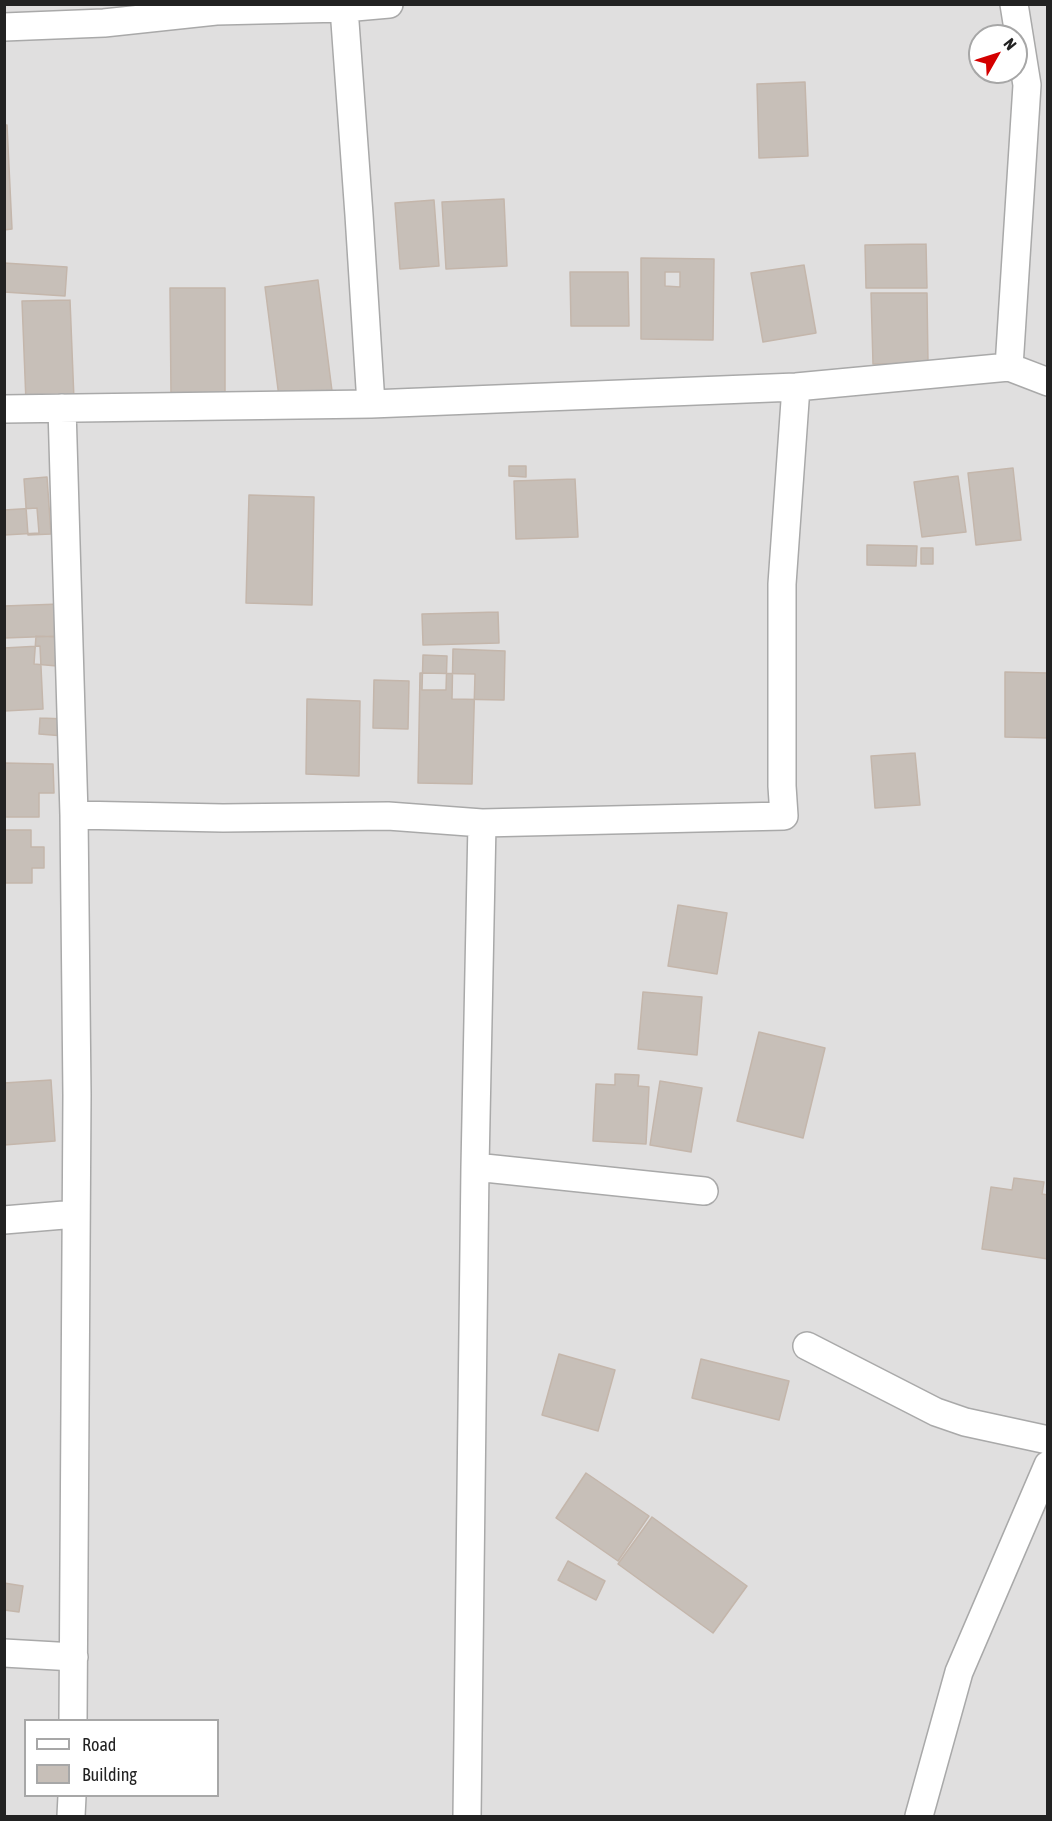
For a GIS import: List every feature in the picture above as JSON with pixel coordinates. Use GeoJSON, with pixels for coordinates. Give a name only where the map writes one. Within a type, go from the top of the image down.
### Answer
{"type":"FeatureCollection","features":[{"type":"Feature","properties":{"kind":"street"},"geometry":{"type":"LineString","coordinates":[[4,27],[104,23],[216,11],[344,8],[389,4]]}},
{"type":"Feature","properties":{"kind":"street"},"geometry":{"type":"LineString","coordinates":[[1009,367],[1027,85],[1014,4]]}},
{"type":"Feature","properties":{"kind":"street"},"geometry":{"type":"LineString","coordinates":[[344,8],[371,404]]}},
{"type":"Feature","properties":{"kind":"street"},"geometry":{"type":"LineString","coordinates":[[4,409],[371,404],[796,387],[1009,367],[1047,382]]}},
{"type":"Feature","properties":{"kind":"street"},"geometry":{"type":"LineString","coordinates":[[74,815],[224,818],[388,816],[482,823],[784,816],[782,584],[796,387]]}},
{"type":"Feature","properties":{"kind":"street"},"geometry":{"type":"LineString","coordinates":[[62,408],[74,815],[77,1095],[73,1719]]}},
{"type":"Feature","properties":{"kind":"street"},"geometry":{"type":"LineString","coordinates":[[467,1816],[482,823]]}},
{"type":"Feature","properties":{"kind":"street"},"geometry":{"type":"LineString","coordinates":[[476,1167],[704,1191]]}},
{"type":"Feature","properties":{"kind":"street"},"geometry":{"type":"LineString","coordinates":[[4,1220],[76,1214]]}},
{"type":"Feature","properties":{"kind":"street"},"geometry":{"type":"LineString","coordinates":[[807,1346],[936,1412],[965,1422],[1047,1440]]}},
{"type":"Feature","properties":{"kind":"street"},"geometry":{"type":"LineString","coordinates":[[919,1816],[959,1672],[1047,1465]]}},
{"type":"Feature","properties":{"kind":"street"},"geometry":{"type":"LineString","coordinates":[[4,1653],[74,1657]]}},
{"type":"Feature","properties":{"kind":"street"},"geometry":{"type":"LineString","coordinates":[[71,1816],[72,1797]]}},
{"type":"Feature","properties":{"kind":"shaded area"},"geometry":{"type":"Polygon","coordinates":[[[5,5],[1047,5],[1047,1816],[5,1816],[5,5]]]}},
{"type":"Feature","properties":{"kind":"building"},"geometry":{"type":"Polygon","coordinates":[[[805,82],[808,156],[759,158],[757,84],[805,82]]]}},
{"type":"Feature","properties":{"kind":"building"},"geometry":{"type":"Polygon","coordinates":[[[4,125],[7,125],[12,229],[4,230],[4,125]]]}},
{"type":"Feature","properties":{"kind":"building"},"geometry":{"type":"Polygon","coordinates":[[[504,199],[507,266],[446,269],[442,202],[504,199]]]}},
{"type":"Feature","properties":{"kind":"building"},"geometry":{"type":"Polygon","coordinates":[[[434,200],[439,266],[400,269],[395,203],[434,200]]]}},
{"type":"Feature","properties":{"kind":"building"},"geometry":{"type":"Polygon","coordinates":[[[926,244],[927,288],[866,288],[865,245],[926,244]]]}},
{"type":"Feature","properties":{"kind":"building"},"geometry":{"type":"Polygon","coordinates":[[[641,258],[714,259],[713,340],[641,339],[641,258]],[[665,272],[665,286],[680,287],[680,272],[665,272]]]}},
{"type":"Feature","properties":{"kind":"building"},"geometry":{"type":"Polygon","coordinates":[[[4,263],[67,267],[65,296],[4,292],[4,263]]]}},
{"type":"Feature","properties":{"kind":"building"},"geometry":{"type":"Polygon","coordinates":[[[804,265],[816,333],[763,342],[751,273],[804,265]]]}},
{"type":"Feature","properties":{"kind":"building"},"geometry":{"type":"Polygon","coordinates":[[[570,272],[628,272],[629,326],[571,326],[570,272]]]}},
{"type":"Feature","properties":{"kind":"building"},"geometry":{"type":"Polygon","coordinates":[[[318,280],[332,391],[279,397],[265,287],[318,280]]]}},
{"type":"Feature","properties":{"kind":"building"},"geometry":{"type":"Polygon","coordinates":[[[170,288],[225,288],[225,395],[171,395],[170,288]]]}},
{"type":"Feature","properties":{"kind":"building"},"geometry":{"type":"Polygon","coordinates":[[[871,293],[927,293],[928,363],[873,364],[871,293]]]}},
{"type":"Feature","properties":{"kind":"building"},"geometry":{"type":"Polygon","coordinates":[[[70,300],[74,400],[26,402],[22,301],[70,300]]]}},
{"type":"Feature","properties":{"kind":"building"},"geometry":{"type":"Polygon","coordinates":[[[509,466],[526,466],[526,477],[509,476],[509,466]]]}},
{"type":"Feature","properties":{"kind":"building"},"geometry":{"type":"Polygon","coordinates":[[[1013,468],[1021,540],[976,545],[968,473],[1013,468]]]}},
{"type":"Feature","properties":{"kind":"building"},"geometry":{"type":"Polygon","coordinates":[[[958,476],[966,532],[922,537],[914,482],[958,476]]]}},
{"type":"Feature","properties":{"kind":"building"},"geometry":{"type":"Polygon","coordinates":[[[47,477],[51,534],[28,535],[24,479],[47,477]]]}},
{"type":"Feature","properties":{"kind":"building"},"geometry":{"type":"Polygon","coordinates":[[[575,479],[578,537],[516,539],[514,481],[575,479]]]}},
{"type":"Feature","properties":{"kind":"building"},"geometry":{"type":"Polygon","coordinates":[[[249,495],[314,497],[312,605],[246,603],[249,495]]]}},
{"type":"Feature","properties":{"kind":"building"},"geometry":{"type":"Polygon","coordinates":[[[37,508],[39,533],[4,535],[4,510],[37,508]]]}},
{"type":"Feature","properties":{"kind":"building"},"geometry":{"type":"Polygon","coordinates":[[[867,545],[917,546],[916,566],[867,565],[867,545]]]}},
{"type":"Feature","properties":{"kind":"building"},"geometry":{"type":"Polygon","coordinates":[[[921,548],[933,548],[933,564],[921,564],[921,548]]]}},
{"type":"Feature","properties":{"kind":"building"},"geometry":{"type":"Polygon","coordinates":[[[60,604],[61,636],[4,638],[4,606],[60,604]]]}},
{"type":"Feature","properties":{"kind":"building"},"geometry":{"type":"Polygon","coordinates":[[[498,612],[499,643],[423,645],[422,614],[498,612]]]}},
{"type":"Feature","properties":{"kind":"building"},"geometry":{"type":"Polygon","coordinates":[[[36,636],[58,637],[57,666],[34,664],[36,636]]]}},
{"type":"Feature","properties":{"kind":"building"},"geometry":{"type":"Polygon","coordinates":[[[40,646],[43,709],[4,711],[4,648],[40,646]]]}},
{"type":"Feature","properties":{"kind":"building"},"geometry":{"type":"Polygon","coordinates":[[[453,649],[505,651],[504,700],[452,699],[453,649]]]}},
{"type":"Feature","properties":{"kind":"building"},"geometry":{"type":"Polygon","coordinates":[[[423,655],[447,656],[446,690],[422,690],[423,655]]]}},
{"type":"Feature","properties":{"kind":"building"},"geometry":{"type":"Polygon","coordinates":[[[1005,672],[1048,673],[1048,738],[1005,737],[1005,672]]]}},
{"type":"Feature","properties":{"kind":"building"},"geometry":{"type":"Polygon","coordinates":[[[420,673],[475,674],[472,784],[418,783],[420,673]]]}},
{"type":"Feature","properties":{"kind":"building"},"geometry":{"type":"Polygon","coordinates":[[[374,680],[409,681],[408,729],[373,728],[374,680]]]}},
{"type":"Feature","properties":{"kind":"building"},"geometry":{"type":"Polygon","coordinates":[[[307,699],[360,701],[359,776],[306,774],[307,699]]]}},
{"type":"Feature","properties":{"kind":"building"},"geometry":{"type":"Polygon","coordinates":[[[40,718],[66,719],[64,736],[39,734],[40,718]]]}},
{"type":"Feature","properties":{"kind":"building"},"geometry":{"type":"Polygon","coordinates":[[[915,753],[920,805],[875,808],[871,756],[915,753]]]}},
{"type":"Feature","properties":{"kind":"building"},"geometry":{"type":"Polygon","coordinates":[[[4,763],[53,764],[54,793],[39,793],[39,817],[4,817],[4,763]]]}},
{"type":"Feature","properties":{"kind":"building"},"geometry":{"type":"Polygon","coordinates":[[[4,830],[31,830],[31,847],[44,847],[44,868],[32,868],[32,883],[4,883],[4,830]]]}},
{"type":"Feature","properties":{"kind":"building"},"geometry":{"type":"Polygon","coordinates":[[[678,905],[727,913],[717,974],[668,966],[678,905]]]}},
{"type":"Feature","properties":{"kind":"building"},"geometry":{"type":"Polygon","coordinates":[[[643,992],[702,997],[697,1055],[638,1049],[643,992]]]}},
{"type":"Feature","properties":{"kind":"building"},"geometry":{"type":"Polygon","coordinates":[[[759,1032],[825,1048],[803,1138],[737,1121],[759,1032]]]}},
{"type":"Feature","properties":{"kind":"building"},"geometry":{"type":"Polygon","coordinates":[[[615,1074],[639,1075],[638,1086],[649,1087],[646,1144],[593,1141],[596,1084],[615,1085],[615,1074]]]}},
{"type":"Feature","properties":{"kind":"building"},"geometry":{"type":"Polygon","coordinates":[[[51,1080],[55,1141],[4,1145],[4,1083],[51,1080]]]}},
{"type":"Feature","properties":{"kind":"building"},"geometry":{"type":"Polygon","coordinates":[[[660,1081],[702,1088],[691,1152],[650,1145],[660,1081]]]}},
{"type":"Feature","properties":{"kind":"building"},"geometry":{"type":"Polygon","coordinates":[[[1014,1178],[1044,1182],[1042,1194],[1048,1195],[1048,1259],[982,1249],[991,1187],[1012,1190],[1014,1178]]]}},
{"type":"Feature","properties":{"kind":"building"},"geometry":{"type":"Polygon","coordinates":[[[559,1354],[615,1370],[598,1431],[542,1415],[559,1354]]]}},
{"type":"Feature","properties":{"kind":"building"},"geometry":{"type":"Polygon","coordinates":[[[701,1359],[789,1381],[779,1420],[692,1398],[701,1359]]]}},
{"type":"Feature","properties":{"kind":"building"},"geometry":{"type":"Polygon","coordinates":[[[586,1473],[649,1516],[618,1561],[556,1518],[586,1473]]]}},
{"type":"Feature","properties":{"kind":"building"},"geometry":{"type":"Polygon","coordinates":[[[652,1517],[747,1586],[713,1633],[618,1564],[652,1517]]]}},
{"type":"Feature","properties":{"kind":"building"},"geometry":{"type":"Polygon","coordinates":[[[568,1561],[605,1581],[596,1600],[558,1580],[568,1561]]]}},
{"type":"Feature","properties":{"kind":"building"},"geometry":{"type":"Polygon","coordinates":[[[4,1583],[23,1586],[19,1612],[4,1610],[4,1583]]]}}]}
